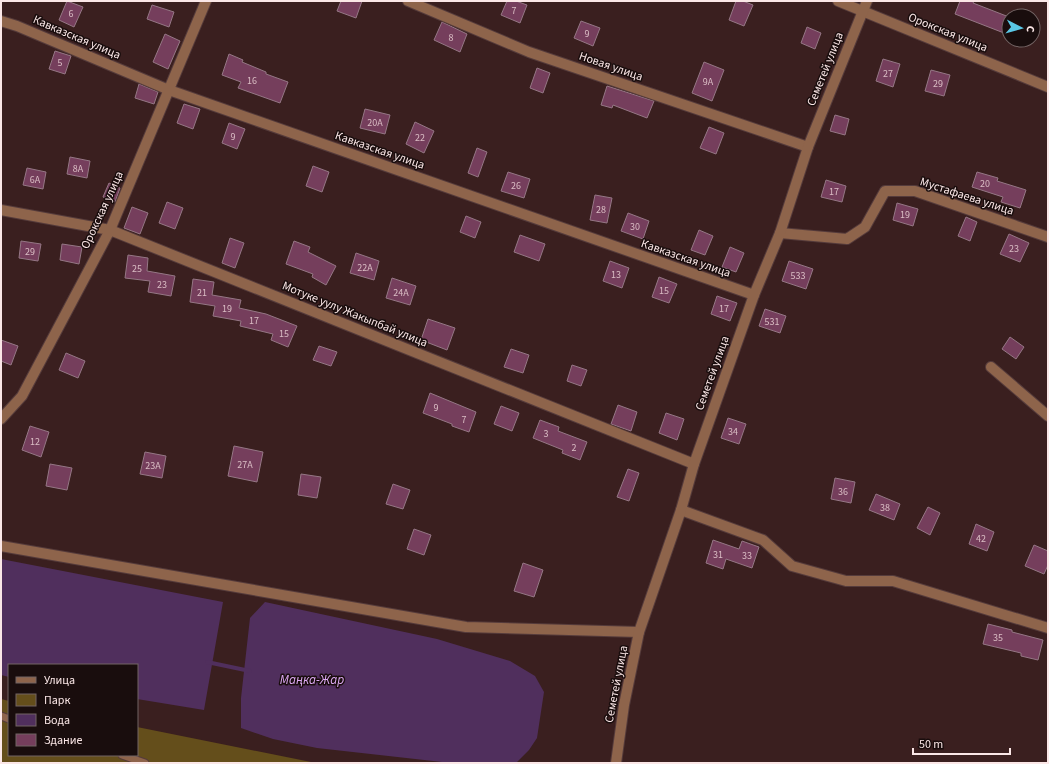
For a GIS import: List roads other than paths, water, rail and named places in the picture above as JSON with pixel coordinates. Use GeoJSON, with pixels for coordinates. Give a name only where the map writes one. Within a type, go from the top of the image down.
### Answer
{"type":"FeatureCollection","features":[{"type":"Feature","properties":{"kind":"street","name":"Орокская улица"},"geometry":{"type":"LineString","coordinates":[[1,419],[22,396],[110,230],[206,1]]}},
{"type":"Feature","properties":{"kind":"street","name":"Новая улица"},"geometry":{"type":"LineString","coordinates":[[408,1],[529,52],[808,147]]}},
{"type":"Feature","properties":{"kind":"street","name":"Орокская улица"},"geometry":{"type":"LineString","coordinates":[[838,1],[1048,87]]}},
{"type":"Feature","properties":{"kind":"street","name":"Семетей улица"},"geometry":{"type":"LineString","coordinates":[[616,763],[624,705],[639,632],[681,510],[694,464],[754,295],[780,233],[808,147],[867,1]]}},
{"type":"Feature","properties":{"kind":"street","name":"Кавказская улица"},"geometry":{"type":"LineString","coordinates":[[1,21],[17,26],[169,90],[754,295]]}},
{"type":"Feature","properties":{"kind":"street","name":"Мустафаева улица"},"geometry":{"type":"LineString","coordinates":[[780,233],[847,239],[865,227],[885,191],[915,191],[1048,237]]}},
{"type":"Feature","properties":{"kind":"street","name":"Мотуке уулу Жакыпбай улица"},"geometry":{"type":"LineString","coordinates":[[1,210],[110,230],[694,464]]}},
{"type":"Feature","properties":{"kind":"street"},"geometry":{"type":"LineString","coordinates":[[991,367],[1048,416]]}},
{"type":"Feature","properties":{"kind":"street"},"geometry":{"type":"LineString","coordinates":[[681,510],[763,540],[792,566],[846,581],[893,581],[1048,628]]}},
{"type":"Feature","properties":{"kind":"street"},"geometry":{"type":"LineString","coordinates":[[1,546],[466,627],[639,632]]}},
{"type":"Feature","properties":{"kind":"lane"},"geometry":{"type":"LineString","coordinates":[[124,756],[135,761],[145,763]]}},
{"type":"Feature","properties":{"kind":"water"},"geometry":{"type":"Polygon","coordinates":[[[1,559],[223,602],[204,710],[138,699],[138,664],[8,664],[8,677],[1,675],[1,559]]]}},
{"type":"Feature","properties":{"kind":"water","name":"Маңка-Жар"},"geometry":{"type":"Polygon","coordinates":[[[265,602],[437,639],[510,661],[535,676],[544,692],[537,738],[529,750],[515,763],[451,763],[317,748],[273,739],[241,728],[241,698],[250,618],[265,602]]]}},
{"type":"Feature","properties":{"kind":"waterway"},"geometry":{"type":"LineString","coordinates":[[207,662],[250,671]]}}]}
